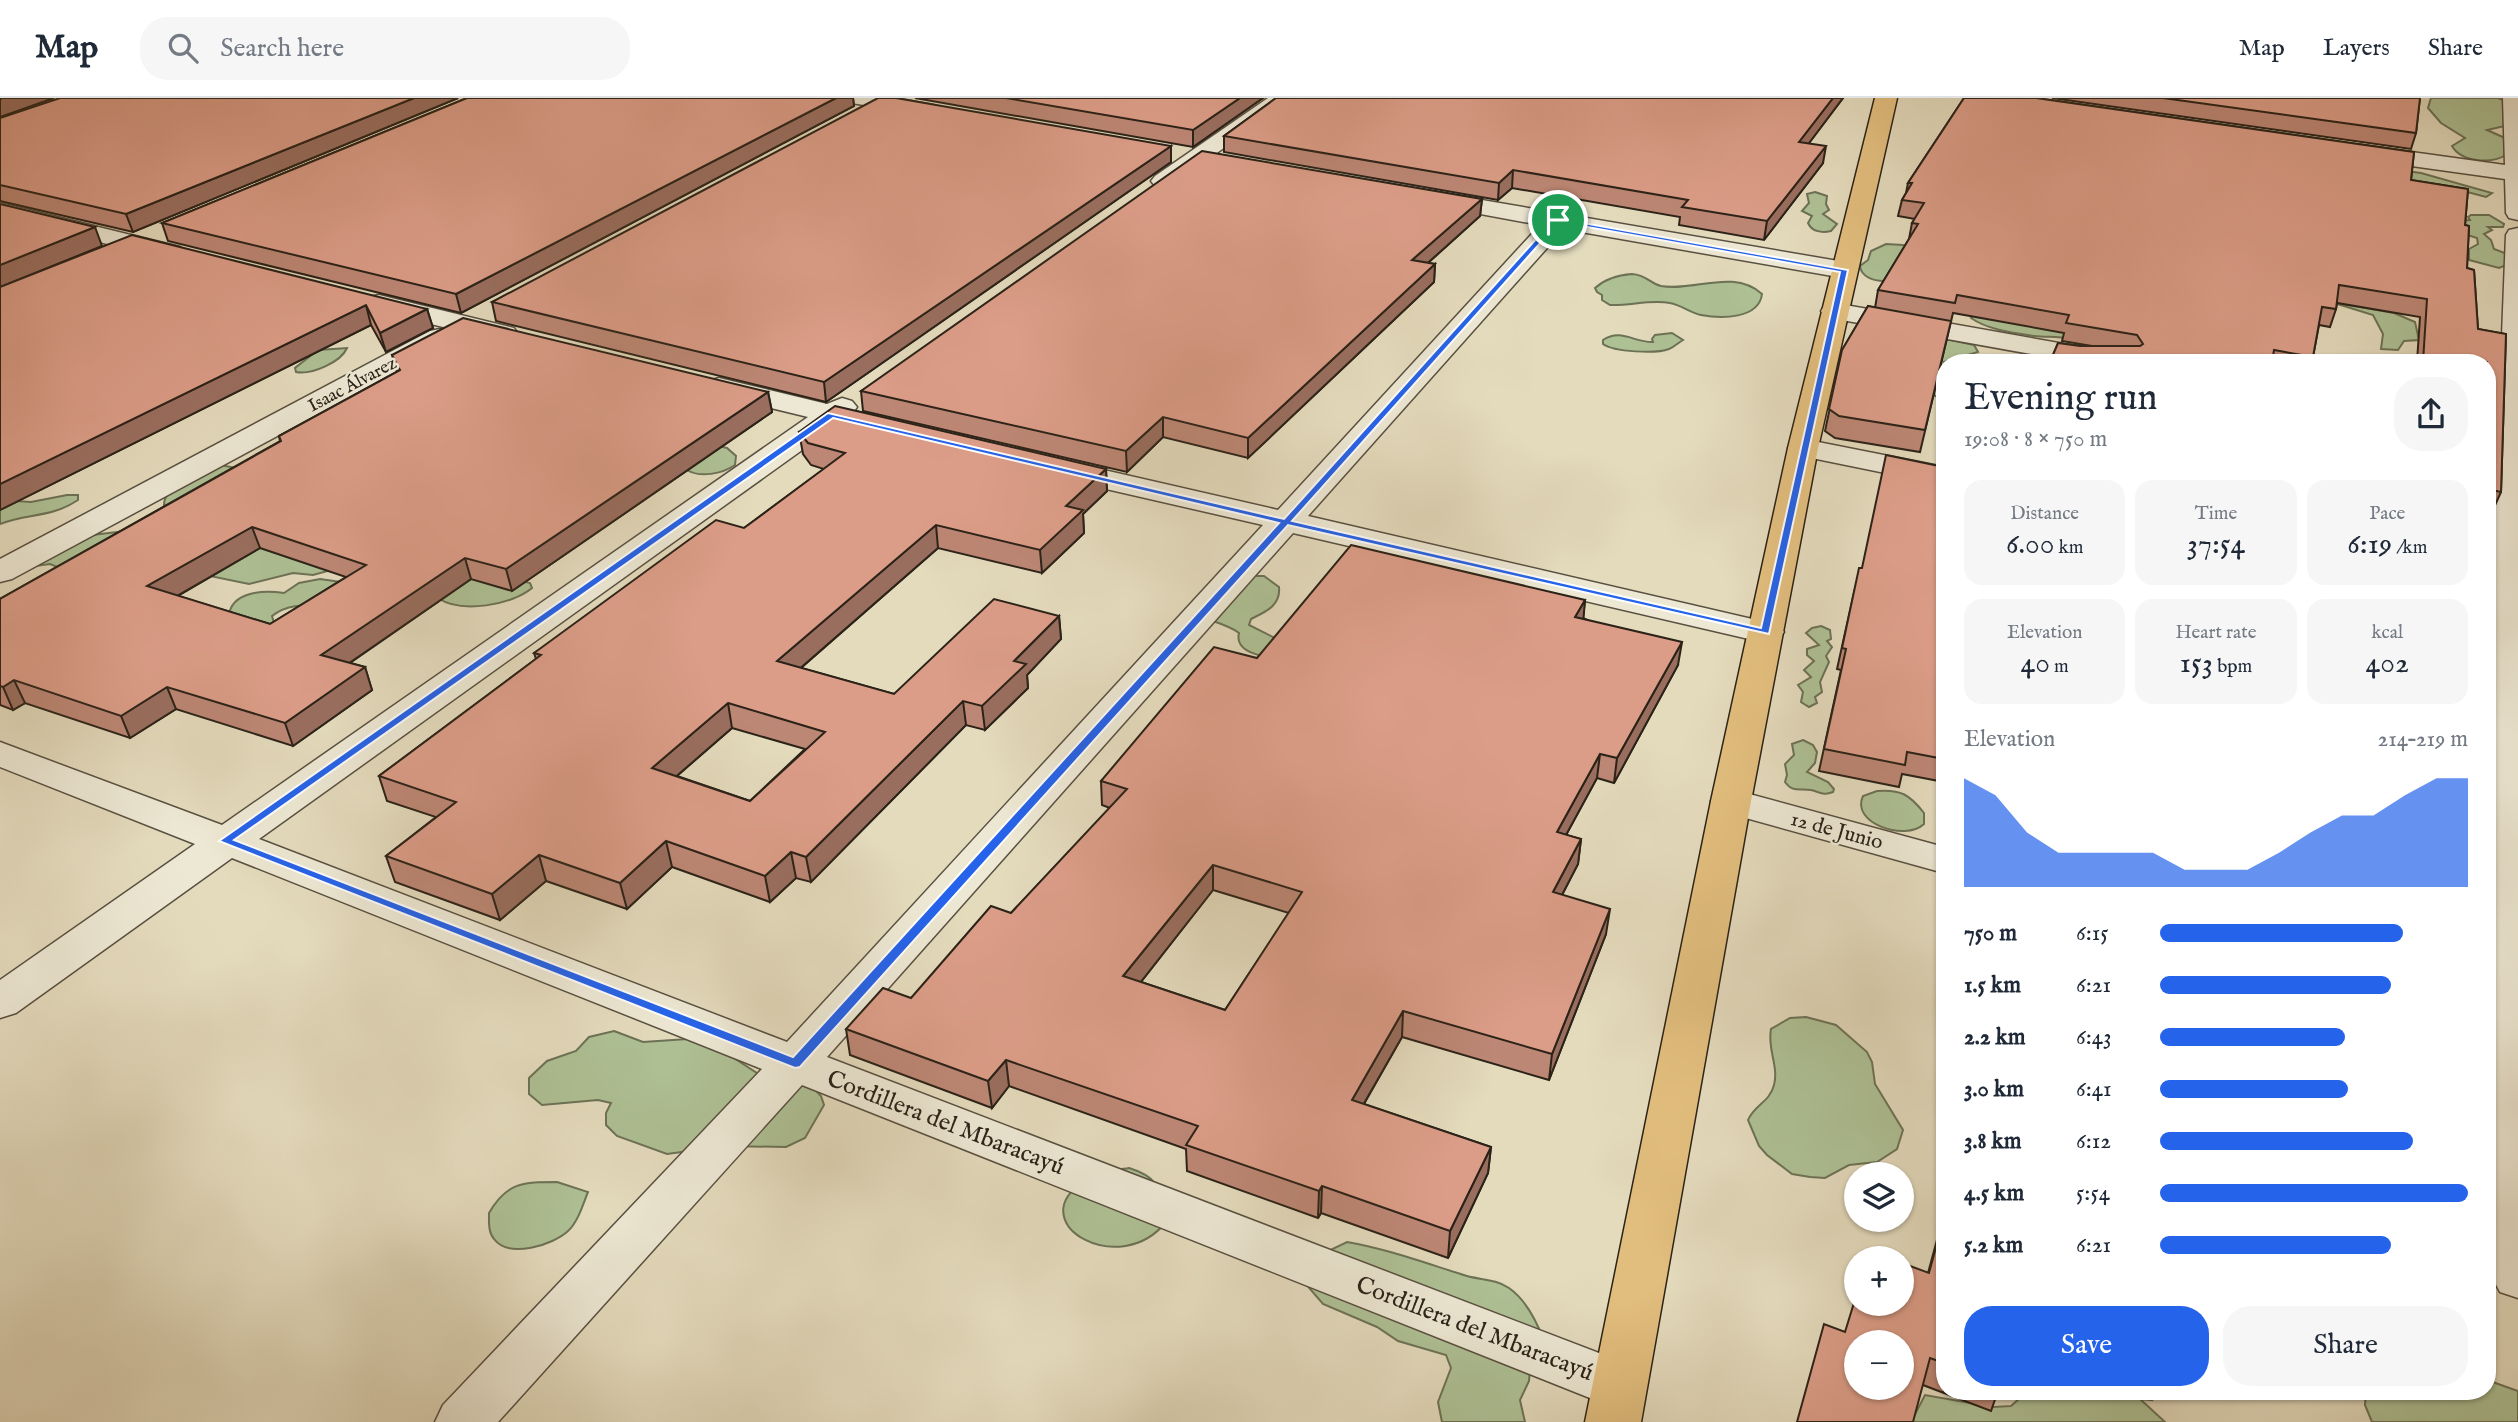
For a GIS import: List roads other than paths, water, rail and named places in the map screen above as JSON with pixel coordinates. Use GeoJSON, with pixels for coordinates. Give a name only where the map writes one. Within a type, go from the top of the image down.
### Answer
{"type":"FeatureCollection","features":[{"type":"Feature","properties":{"kind":"main road"},"geometry":{"type":"LineString","coordinates":[[1616,1403],[1731,801],[1803,448],[1886,98]]}},
{"type":"Feature","properties":{"kind":"street"},"geometry":{"type":"LineString","coordinates":[[1140,197],[1282,98]]}},
{"type":"Feature","properties":{"kind":"street"},"geometry":{"type":"LineString","coordinates":[[2514,98],[2518,213]]}},
{"type":"Feature","properties":{"kind":"street"},"geometry":{"type":"LineString","coordinates":[[868,105],[950,114]]}},
{"type":"Feature","properties":{"kind":"street"},"geometry":{"type":"LineString","coordinates":[[2341,149],[2517,174]]}},
{"type":"Feature","properties":{"kind":"street"},"geometry":{"type":"LineString","coordinates":[[1411,194],[1844,270]]}},
{"type":"Feature","properties":{"kind":"street"},"geometry":{"type":"LineString","coordinates":[[0,210],[201,260]]}},
{"type":"Feature","properties":{"kind":"street"},"geometry":{"type":"LineString","coordinates":[[463,1422],[795,1063],[1558,220]]}},
{"type":"Feature","properties":{"kind":"street"},"geometry":{"type":"LineString","coordinates":[[98,259],[174,227]]}},
{"type":"Feature","properties":{"kind":"street"},"geometry":{"type":"LineString","coordinates":[[2518,235],[2499,430],[2505,585],[2505,1014],[2518,1277]]}},
{"type":"Feature","properties":{"kind":"street"},"geometry":{"type":"LineString","coordinates":[[346,295],[530,340]]}},
{"type":"Feature","properties":{"kind":"street","name":"Isaac Álvarez"},"geometry":{"type":"LineString","coordinates":[[0,572],[501,305]]}},
{"type":"Feature","properties":{"kind":"street"},"geometry":{"type":"LineString","coordinates":[[1834,311],[2076,354]]}},
{"type":"Feature","properties":{"kind":"street"},"geometry":{"type":"LineString","coordinates":[[687,379],[898,430]]}},
{"type":"Feature","properties":{"kind":"street"},"geometry":{"type":"LineString","coordinates":[[0,1002],[866,390]]}},
{"type":"Feature","properties":{"kind":"street"},"geometry":{"type":"LineString","coordinates":[[1803,448],[1936,474]]}},
{"type":"Feature","properties":{"kind":"street"},"geometry":{"type":"LineString","coordinates":[[1032,462],[1766,632]]}},
{"type":"Feature","properties":{"kind":"street","name":"Cordillera del Mbaracayú"},"geometry":{"type":"LineString","coordinates":[[0,753],[795,1063],[1616,1403]]}},
{"type":"Feature","properties":{"kind":"street","name":"12 de Junio"},"geometry":{"type":"LineString","coordinates":[[1731,801],[1936,858]]}}]}
